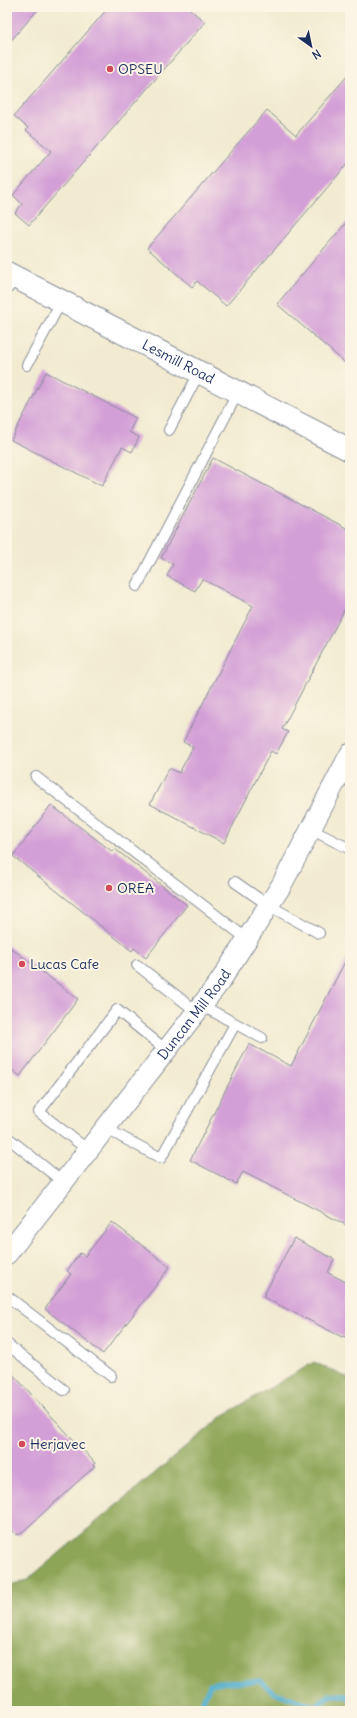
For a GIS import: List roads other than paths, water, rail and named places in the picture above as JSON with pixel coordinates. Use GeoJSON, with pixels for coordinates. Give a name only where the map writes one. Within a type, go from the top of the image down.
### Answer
{"type":"FeatureCollection","features":[{"type":"Feature","properties":{"kind":"street","name":"Lesmill Road"},"geometry":{"type":"LineString","coordinates":[[10,280],[61,302],[350,450]]}},
{"type":"Feature","properties":{"kind":"street","name":"Duncan Mill Road"},"geometry":{"type":"LineString","coordinates":[[7,1254],[218,983],[280,886],[350,754]]}},
{"type":"Feature","properties":{"kind":"lane"},"geometry":{"type":"LineString","coordinates":[[27,364],[61,302]]}},
{"type":"Feature","properties":{"kind":"lane"},"geometry":{"type":"LineString","coordinates":[[168,430],[199,373]]}},
{"type":"Feature","properties":{"kind":"lane"},"geometry":{"type":"LineString","coordinates":[[138,586],[238,392]]}},
{"type":"Feature","properties":{"kind":"lane"},"geometry":{"type":"LineString","coordinates":[[36,776],[247,939]]}},
{"type":"Feature","properties":{"kind":"lane"},"geometry":{"type":"LineString","coordinates":[[310,829],[350,849]]}},
{"type":"Feature","properties":{"kind":"lane"},"geometry":{"type":"LineString","coordinates":[[235,882],[268,905],[319,933]]}},
{"type":"Feature","properties":{"kind":"lane"},"geometry":{"type":"LineString","coordinates":[[137,965],[199,1008],[262,1038]]}},
{"type":"Feature","properties":{"kind":"lane"},"geometry":{"type":"LineString","coordinates":[[88,1150],[39,1112],[117,1010],[166,1050]]}},
{"type":"Feature","properties":{"kind":"lane"},"geometry":{"type":"LineString","coordinates":[[106,1128],[161,1158],[235,1024]]}},
{"type":"Feature","properties":{"kind":"lane"},"geometry":{"type":"LineString","coordinates":[[7,1137],[63,1182]]}},
{"type":"Feature","properties":{"kind":"lane"},"geometry":{"type":"LineString","coordinates":[[7,1296],[111,1376]]}},
{"type":"Feature","properties":{"kind":"lane"},"geometry":{"type":"LineString","coordinates":[[7,1344],[64,1390]]}},
{"type":"Feature","properties":{"kind":"waterway"},"geometry":{"type":"LineString","coordinates":[[199,1711],[210,1684],[223,1682],[261,1681],[273,1692],[315,1706],[330,1695],[346,1695],[350,1699]]}},
{"type":"Feature","properties":{"kind":"place","name":"OPSEU"},"geometry":{"type":"Point","coordinates":[110,69]}},
{"type":"Feature","properties":{"kind":"place","name":"OREA"},"geometry":{"type":"Point","coordinates":[109,888]}},
{"type":"Feature","properties":{"kind":"place","name":"Lucas Cafe"},"geometry":{"type":"Point","coordinates":[22,964]}},
{"type":"Feature","properties":{"kind":"place","name":"Herjavec"},"geometry":{"type":"Point","coordinates":[22,1444]}}]}
